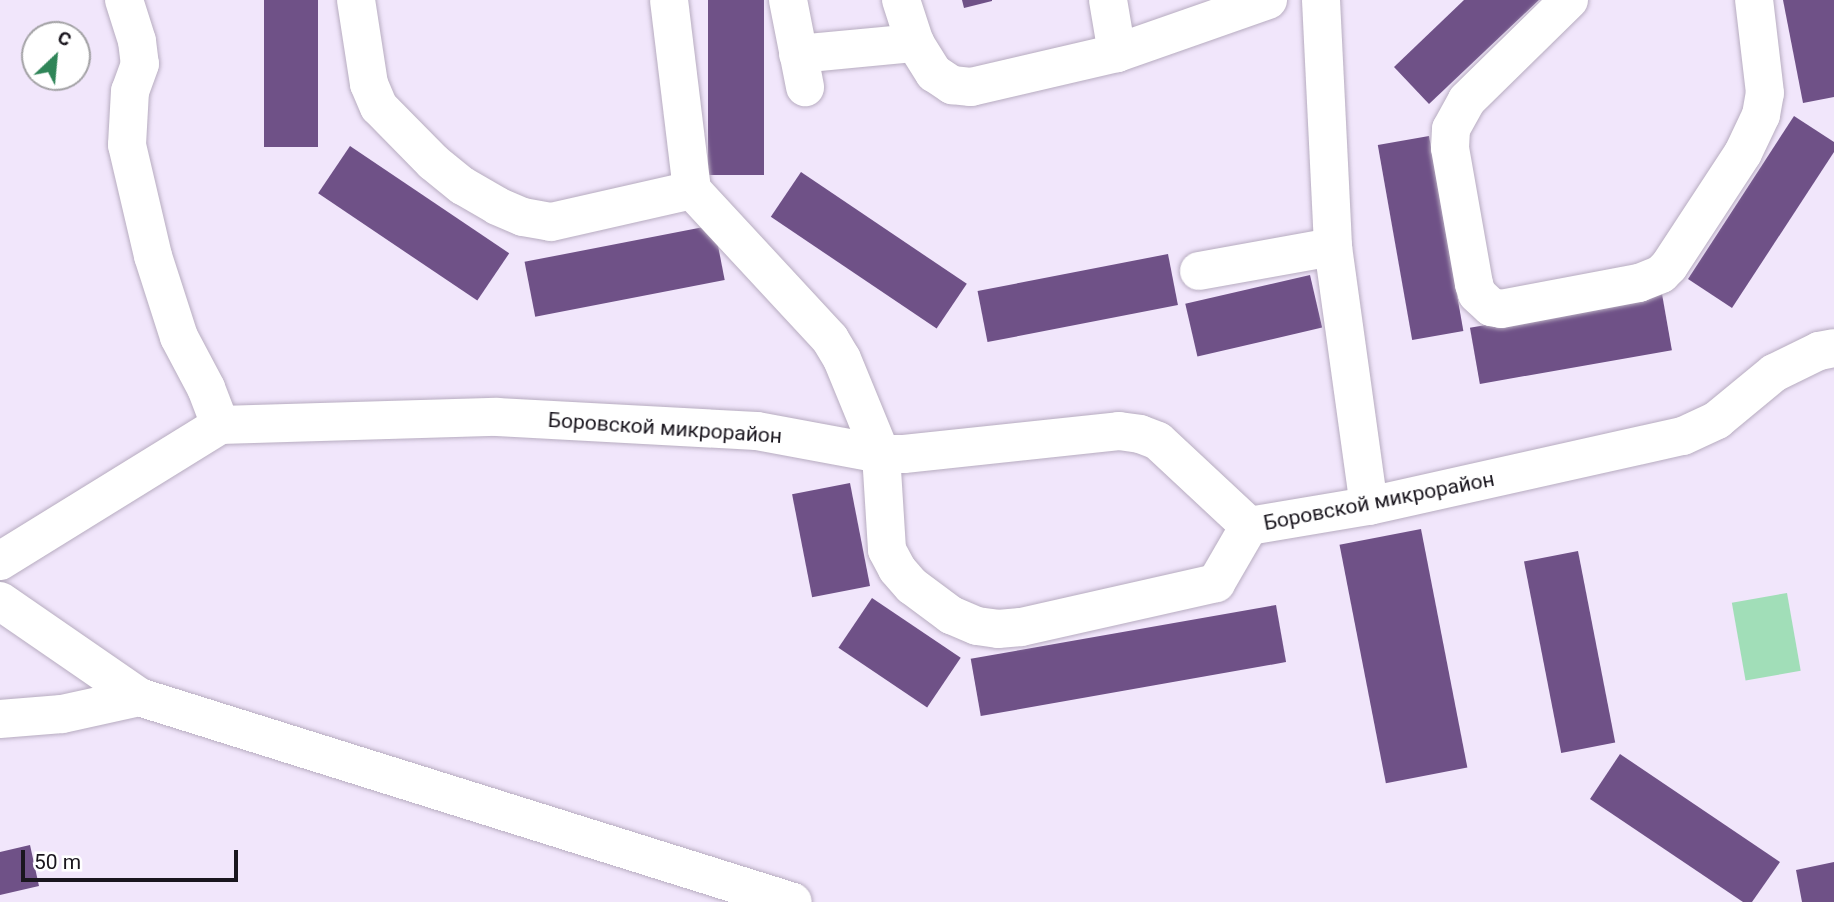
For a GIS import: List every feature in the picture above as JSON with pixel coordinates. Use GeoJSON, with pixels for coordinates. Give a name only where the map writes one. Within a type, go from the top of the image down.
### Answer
{"type":"FeatureCollection","features":[{"type":"Feature","properties":{"kind":"street"},"geometry":{"type":"LineString","coordinates":[[0,561],[220,425],[179,337],[153,256],[127,145],[130,91],[140,64],[137,41],[124,0]]}},
{"type":"Feature","properties":{"kind":"street"},"geometry":{"type":"LineString","coordinates":[[356,0],[369,84],[379,107],[411,144],[463,186],[497,206],[523,218],[551,222],[692,190]]}},
{"type":"Feature","properties":{"kind":"street"},"geometry":{"type":"LineString","coordinates":[[668,0],[692,190],[830,338],[852,379],[881,454],[887,550],[897,569],[927,599],[951,615],[977,626],[998,629],[1021,627],[1211,586],[1220,579],[1249,526]]}},
{"type":"Feature","properties":{"kind":"street"},"geometry":{"type":"LineString","coordinates":[[788,0],[801,70],[915,43]]}},
{"type":"Feature","properties":{"kind":"street"},"geometry":{"type":"LineString","coordinates":[[901,0],[915,43],[934,73],[952,85],[971,87],[1117,52],[1268,0]]}},
{"type":"Feature","properties":{"kind":"street"},"geometry":{"type":"LineString","coordinates":[[1108,0],[1117,52]]}},
{"type":"Feature","properties":{"kind":"street"},"geometry":{"type":"LineString","coordinates":[[1321,0],[1333,247],[1368,506]]}},
{"type":"Feature","properties":{"kind":"street"},"geometry":{"type":"LineString","coordinates":[[1569,0],[1467,100],[1451,129],[1450,148],[1474,284],[1477,294],[1492,307],[1501,309],[1639,282],[1661,274],[1669,266],[1754,135],[1761,115],[1765,93],[1754,0]]}},
{"type":"Feature","properties":{"kind":"street"},"geometry":{"type":"LineString","coordinates":[[1199,271],[1333,247]]}},
{"type":"Feature","properties":{"kind":"street","name":"Боровской микрорайон"},"geometry":{"type":"LineString","coordinates":[[220,425],[497,417],[757,431],[881,454],[904,454],[1119,430],[1158,441],[1249,526],[1368,506],[1683,436],[1717,420],[1774,373],[1819,351],[1834,348]]}},
{"type":"Feature","properties":{"kind":"street"},"geometry":{"type":"LineString","coordinates":[[0,601],[139,697],[793,902]]}},
{"type":"Feature","properties":{"kind":"street"},"geometry":{"type":"LineString","coordinates":[[0,719],[62,714],[139,697]]}},
{"type":"Feature","properties":{"kind":"green space"},"geometry":{"type":"Polygon","coordinates":[[[1787,593],[1801,671],[1746,681],[1732,603],[1787,593]]]}},
{"type":"Feature","properties":{"kind":"building"},"geometry":{"type":"Polygon","coordinates":[[[264,0],[318,0],[318,147],[264,147],[264,0]]]}},
{"type":"Feature","properties":{"kind":"building"},"geometry":{"type":"Polygon","coordinates":[[[708,0],[764,0],[764,175],[708,175],[708,0]]]}},
{"type":"Feature","properties":{"kind":"building"},"geometry":{"type":"Polygon","coordinates":[[[962,0],[992,0],[992,1],[964,8],[962,0]]]}},
{"type":"Feature","properties":{"kind":"building"},"geometry":{"type":"Polygon","coordinates":[[[1464,0],[1539,0],[1429,104],[1394,67],[1464,0]]]}},
{"type":"Feature","properties":{"kind":"building"},"geometry":{"type":"Polygon","coordinates":[[[1783,0],[1834,0],[1834,97],[1803,103],[1783,0]]]}},
{"type":"Feature","properties":{"kind":"building"},"geometry":{"type":"Polygon","coordinates":[[[1794,116],[1834,142],[1834,152],[1732,308],[1688,279],[1794,116]]]}},
{"type":"Feature","properties":{"kind":"building"},"geometry":{"type":"Polygon","coordinates":[[[1429,136],[1463,331],[1412,340],[1378,145],[1429,136]]]}},
{"type":"Feature","properties":{"kind":"building"},"geometry":{"type":"Polygon","coordinates":[[[350,146],[509,253],[477,301],[318,193],[350,146]]]}},
{"type":"Feature","properties":{"kind":"building"},"geometry":{"type":"Polygon","coordinates":[[[801,172],[967,284],[937,329],[771,217],[801,172]]]}},
{"type":"Feature","properties":{"kind":"building"},"geometry":{"type":"Polygon","coordinates":[[[714,225],[725,280],[535,317],[525,262],[714,225]]]}},
{"type":"Feature","properties":{"kind":"building"},"geometry":{"type":"Polygon","coordinates":[[[1168,254],[1178,305],[987,342],[978,291],[1168,254]]]}},
{"type":"Feature","properties":{"kind":"building"},"geometry":{"type":"Polygon","coordinates":[[[1310,275],[1322,328],[1197,356],[1185,304],[1310,275]]]}},
{"type":"Feature","properties":{"kind":"building"},"geometry":{"type":"Polygon","coordinates":[[[1662,294],[1672,350],[1480,384],[1470,328],[1662,294]]]}},
{"type":"Feature","properties":{"kind":"building"},"geometry":{"type":"Polygon","coordinates":[[[850,483],[870,586],[812,597],[792,494],[850,483]]]}},
{"type":"Feature","properties":{"kind":"building"},"geometry":{"type":"Polygon","coordinates":[[[1421,529],[1467,768],[1386,783],[1340,545],[1421,529]]]}},
{"type":"Feature","properties":{"kind":"building"},"geometry":{"type":"Polygon","coordinates":[[[1578,551],[1615,742],[1561,753],[1524,561],[1578,551]]]}},
{"type":"Feature","properties":{"kind":"building"},"geometry":{"type":"Polygon","coordinates":[[[872,598],[961,658],[927,708],[838,648],[872,598]]]}},
{"type":"Feature","properties":{"kind":"building"},"geometry":{"type":"Polygon","coordinates":[[[1276,605],[1286,662],[981,716],[971,659],[1276,605]]]}},
{"type":"Feature","properties":{"kind":"building"},"geometry":{"type":"Polygon","coordinates":[[[1620,754],[1780,862],[1752,902],[1743,902],[1590,799],[1620,754]]]}},
{"type":"Feature","properties":{"kind":"building"},"geometry":{"type":"Polygon","coordinates":[[[30,845],[39,886],[0,895],[0,852],[30,845]]]}},
{"type":"Feature","properties":{"kind":"building"},"geometry":{"type":"Polygon","coordinates":[[[1834,862],[1834,902],[1802,902],[1796,870],[1834,862]]]}}]}
